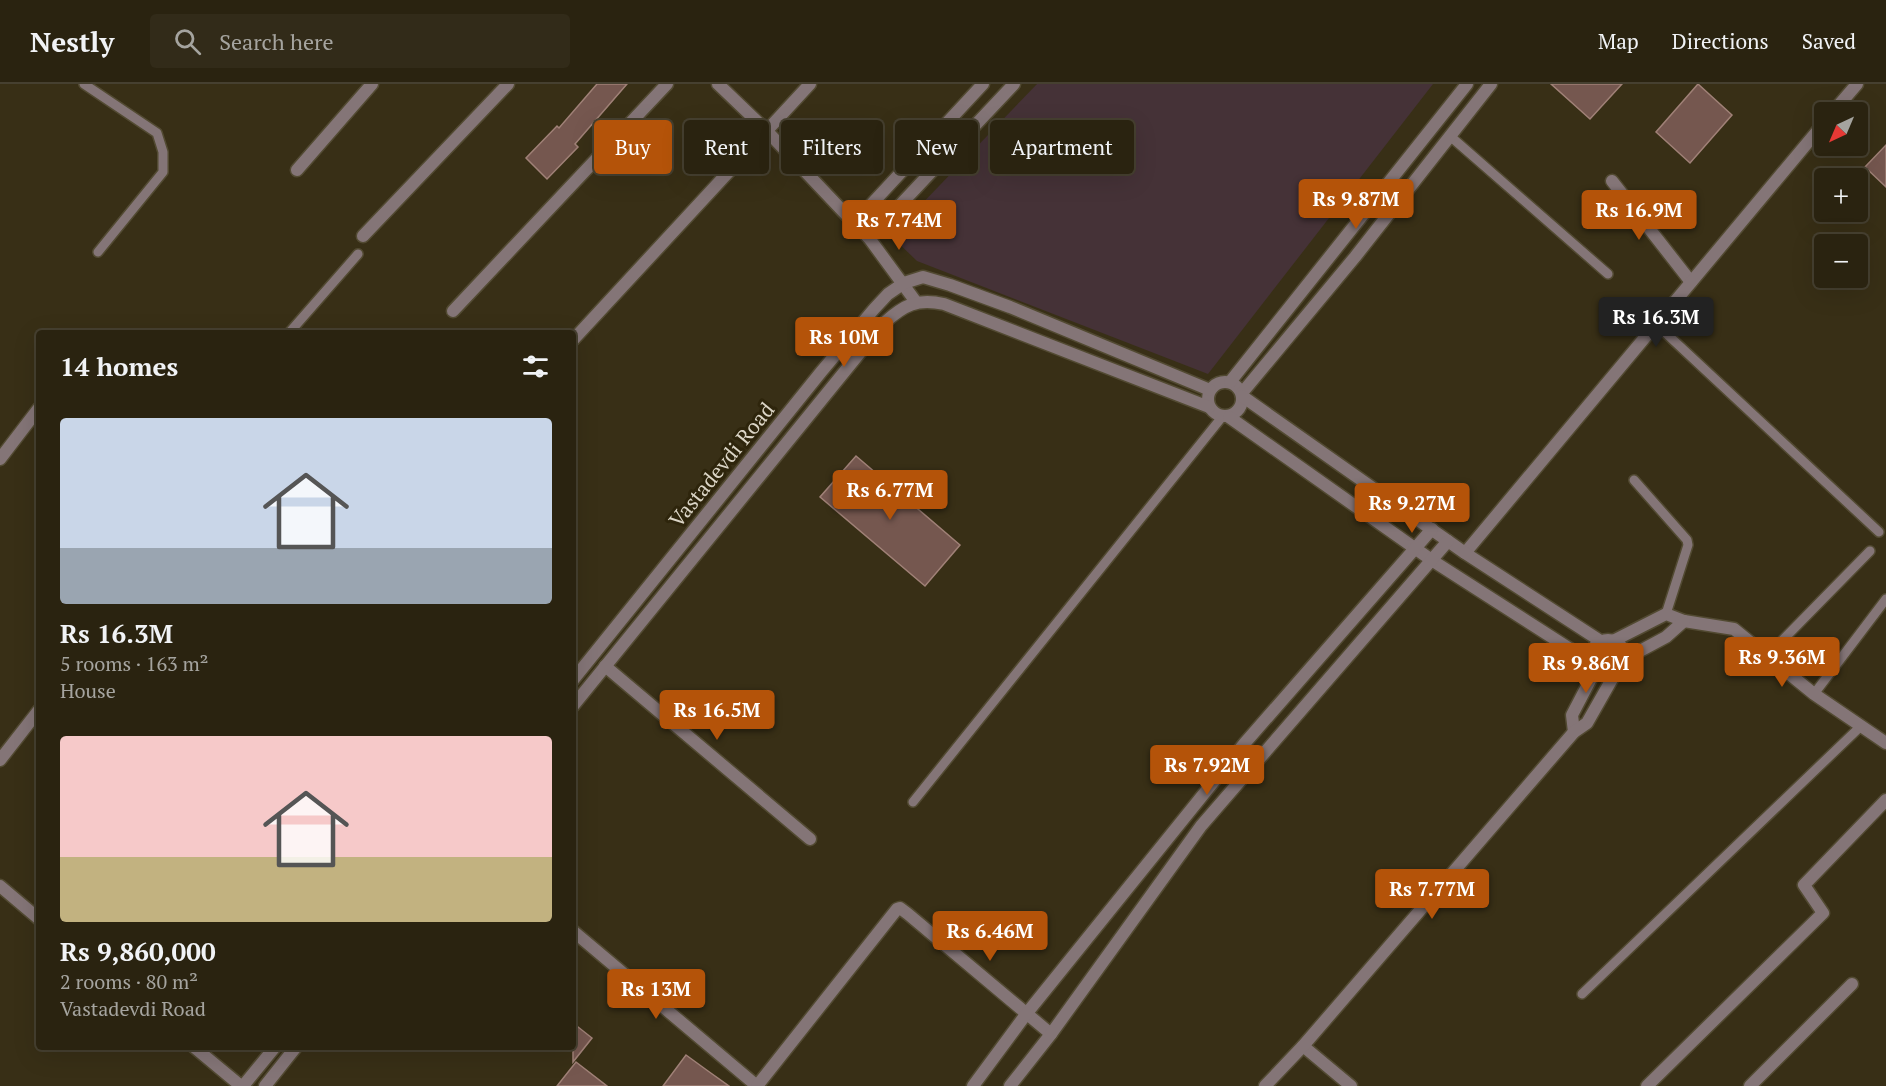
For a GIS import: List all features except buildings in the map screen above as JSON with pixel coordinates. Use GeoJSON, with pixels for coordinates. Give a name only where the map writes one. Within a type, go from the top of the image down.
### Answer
{"type":"FeatureCollection","features":[{"type":"Feature","properties":{"kind":"street"},"geometry":{"type":"LineString","coordinates":[[297,170],[372,84]]}},
{"type":"Feature","properties":{"kind":"street"},"geometry":{"type":"LineString","coordinates":[[363,236],[508,84]]}},
{"type":"Feature","properties":{"kind":"street"},"geometry":{"type":"LineString","coordinates":[[453,311],[667,84]]}},
{"type":"Feature","properties":{"kind":"street"},"geometry":{"type":"LineString","coordinates":[[718,84],[756,120]]}},
{"type":"Feature","properties":{"kind":"street"},"geometry":{"type":"LineString","coordinates":[[769,127],[810,84]]}},
{"type":"Feature","properties":{"kind":"street"},"geometry":{"type":"LineString","coordinates":[[854,223],[983,84]]}},
{"type":"Feature","properties":{"kind":"street"},"geometry":{"type":"LineString","coordinates":[[869,238],[1014,84]]}},
{"type":"Feature","properties":{"kind":"street"},"geometry":{"type":"LineString","coordinates":[[1230,382],[1467,84]]}},
{"type":"Feature","properties":{"kind":"street"},"geometry":{"type":"LineString","coordinates":[[1226,417],[1238,411],[1241,407],[1242,394],[1491,84]]}},
{"type":"Feature","properties":{"kind":"street"},"geometry":{"type":"LineString","coordinates":[[1842,102],[1857,84]]}},
{"type":"Feature","properties":{"kind":"street"},"geometry":{"type":"LineString","coordinates":[[769,133],[869,238],[916,302],[930,301],[944,304],[1209,407],[1433,561],[1606,674],[1616,672]]}},
{"type":"Feature","properties":{"kind":"street"},"geometry":{"type":"LineString","coordinates":[[1465,553],[1814,135]]}},
{"type":"Feature","properties":{"kind":"street"},"geometry":{"type":"LineString","coordinates":[[576,337],[726,174]]}},
{"type":"Feature","properties":{"kind":"street"},"geometry":{"type":"LineString","coordinates":[[1612,181],[1691,282]]}},
{"type":"Feature","properties":{"kind":"street"},"geometry":{"type":"LineString","coordinates":[[904,283],[923,277],[950,285],[1010,307],[1210,390]]}},
{"type":"Feature","properties":{"kind":"street","name":"Vastadevdi Road"},"geometry":{"type":"LineString","coordinates":[[576,676],[821,372],[874,309],[888,294],[904,283]]}},
{"type":"Feature","properties":{"kind":"street","name":"Vastadevdi Road"},"geometry":{"type":"LineString","coordinates":[[576,702],[884,323],[897,311],[916,302]]}},
{"type":"Feature","properties":{"kind":"street"},"geometry":{"type":"LineString","coordinates":[[1209,407],[1210,390],[1219,383],[1230,382],[1237,386],[1242,394],[1465,553],[1622,648],[1625,659],[1587,723],[1574,732],[1303,1046],[1265,1086]]}},
{"type":"Feature","properties":{"kind":"street"},"geometry":{"type":"LineString","coordinates":[[0,459],[36,412]]}},
{"type":"Feature","properties":{"kind":"street"},"geometry":{"type":"LineString","coordinates":[[973,1086],[1027,1013],[1244,744],[1432,529]]}},
{"type":"Feature","properties":{"kind":"street"},"geometry":{"type":"LineString","coordinates":[[1010,1086],[1051,1034],[1201,826],[1448,541]]}},
{"type":"Feature","properties":{"kind":"street"},"geometry":{"type":"LineString","coordinates":[[1574,732],[1572,715],[1594,666],[1594,649],[1666,614],[1684,621],[1734,629],[1814,694],[1886,742]]}},
{"type":"Feature","properties":{"kind":"street"},"geometry":{"type":"LineString","coordinates":[[1625,659],[1666,637],[1684,621]]}},
{"type":"Feature","properties":{"kind":"street"},"geometry":{"type":"LineString","coordinates":[[605,666],[810,839]]}},
{"type":"Feature","properties":{"kind":"street"},"geometry":{"type":"LineString","coordinates":[[0,760],[36,714]]}},
{"type":"Feature","properties":{"kind":"street"},"geometry":{"type":"LineString","coordinates":[[1647,1086],[1822,913],[1804,885],[1886,800]]}},
{"type":"Feature","properties":{"kind":"street"},"geometry":{"type":"LineString","coordinates":[[0,886],[36,916]]}},
{"type":"Feature","properties":{"kind":"street"},"geometry":{"type":"LineString","coordinates":[[576,934],[757,1086],[897,909],[903,910],[1051,1034]]}},
{"type":"Feature","properties":{"kind":"street"},"geometry":{"type":"LineString","coordinates":[[1750,1086],[1852,984]]}},
{"type":"Feature","properties":{"kind":"street"},"geometry":{"type":"LineString","coordinates":[[1303,1046],[1351,1086]]}},
{"type":"Feature","properties":{"kind":"street"},"geometry":{"type":"LineString","coordinates":[[198,1050],[242,1086],[272,1050]]}},
{"type":"Feature","properties":{"kind":"street"},"geometry":{"type":"LineString","coordinates":[[265,1086],[294,1050]]}},
{"type":"Feature","properties":{"kind":"lane"},"geometry":{"type":"LineString","coordinates":[[84,84],[157,133],[164,152],[163,172],[98,252]]}},
{"type":"Feature","properties":{"kind":"lane"},"geometry":{"type":"LineString","coordinates":[[1450,136],[1608,274]]}},
{"type":"Feature","properties":{"kind":"lane"},"geometry":{"type":"LineString","coordinates":[[292,330],[358,254]]}},
{"type":"Feature","properties":{"kind":"lane"},"geometry":{"type":"LineString","coordinates":[[1656,324],[1879,532]]}},
{"type":"Feature","properties":{"kind":"lane"},"geometry":{"type":"LineString","coordinates":[[913,802],[1226,417]]}},
{"type":"Feature","properties":{"kind":"lane"},"geometry":{"type":"LineString","coordinates":[[1634,480],[1687,540],[1688,546],[1666,614]]}},
{"type":"Feature","properties":{"kind":"lane"},"geometry":{"type":"LineString","coordinates":[[1767,656],[1870,551]]}},
{"type":"Feature","properties":{"kind":"lane"},"geometry":{"type":"LineString","coordinates":[[1814,694],[1886,598]]}},
{"type":"Feature","properties":{"kind":"lane"},"geometry":{"type":"LineString","coordinates":[[1582,994],[1861,726]]}},
{"type":"Feature","properties":{"kind":"shaded area"},"geometry":{"type":"Polygon","coordinates":[[[1037,84],[1433,84],[1208,374],[917,261],[891,236],[951,174],[978,174],[978,145],[990,133],[990,174],[1134,174],[1134,120],[1002,120],[1037,84]]]}}]}
